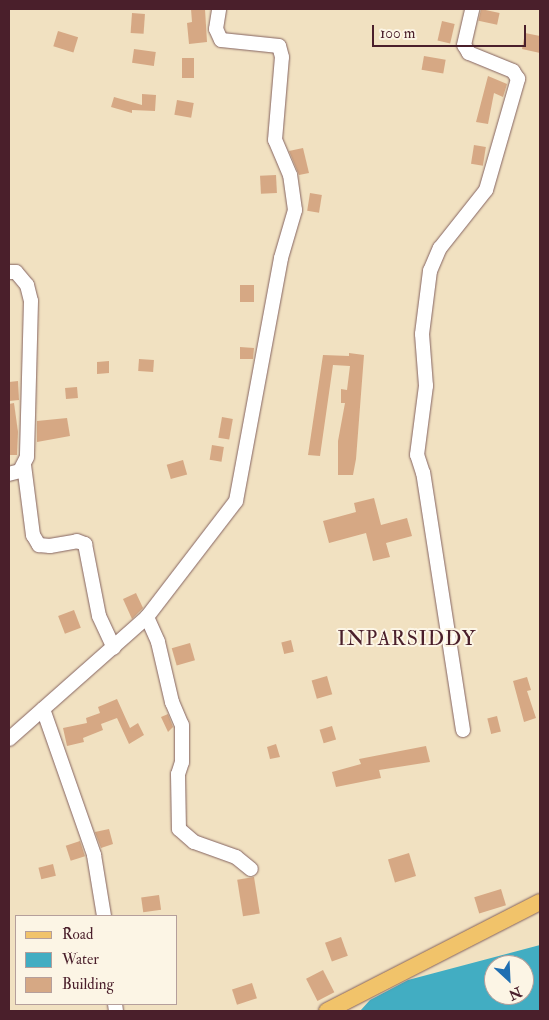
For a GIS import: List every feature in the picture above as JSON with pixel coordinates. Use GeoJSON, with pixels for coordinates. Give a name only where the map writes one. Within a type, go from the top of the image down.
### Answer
{"type":"FeatureCollection","features":[{"type":"Feature","properties":{"kind":"main road"},"geometry":{"type":"LineString","coordinates":[[327,1011],[540,902]]}},
{"type":"Feature","properties":{"kind":"street"},"geometry":{"type":"LineString","coordinates":[[9,739],[147,617],[236,500],[281,258],[294,210],[290,175],[275,140],[282,57],[278,46],[221,40],[216,29],[219,9]]}},
{"type":"Feature","properties":{"kind":"street"},"geometry":{"type":"LineString","coordinates":[[463,730],[423,473],[417,455],[426,386],[422,334],[430,271],[440,248],[486,190],[518,79],[513,71],[468,53],[464,45],[472,9]]}},
{"type":"Feature","properties":{"kind":"street"},"geometry":{"type":"LineString","coordinates":[[9,272],[16,272],[27,285],[31,301],[27,457],[20,471],[9,474]]}},
{"type":"Feature","properties":{"kind":"street"},"geometry":{"type":"LineString","coordinates":[[24,466],[33,536],[39,544],[50,546],[77,541],[85,544],[99,616],[114,648]]}},
{"type":"Feature","properties":{"kind":"street"},"geometry":{"type":"LineString","coordinates":[[147,617],[158,642],[172,702],[182,726],[182,762],[178,774],[179,829],[194,842],[236,857],[251,869]]}},
{"type":"Feature","properties":{"kind":"street"},"geometry":{"type":"LineString","coordinates":[[43,710],[94,855],[104,915]]}},
{"type":"Feature","properties":{"kind":"water"},"geometry":{"type":"Polygon","coordinates":[[[540,945],[540,1011],[360,1011],[370,1000],[408,980],[484,960],[484,1005],[534,1005],[534,955],[502,955],[540,945]]]}},
{"type":"Feature","properties":{"kind":"building"},"geometry":{"type":"Polygon","coordinates":[[[191,9],[205,9],[207,42],[189,44],[187,23],[192,22],[191,9]]]}},
{"type":"Feature","properties":{"kind":"building"},"geometry":{"type":"Polygon","coordinates":[[[481,9],[500,13],[497,25],[479,21],[481,9]]]}},
{"type":"Feature","properties":{"kind":"building"},"geometry":{"type":"Polygon","coordinates":[[[132,13],[145,14],[144,34],[131,33],[132,13]]]}},
{"type":"Feature","properties":{"kind":"building"},"geometry":{"type":"Polygon","coordinates":[[[442,21],[455,24],[450,43],[438,40],[442,21]]]}},
{"type":"Feature","properties":{"kind":"building"},"geometry":{"type":"Polygon","coordinates":[[[58,31],[78,37],[73,52],[53,46],[58,31]]]}},
{"type":"Feature","properties":{"kind":"building"},"geometry":{"type":"Polygon","coordinates":[[[525,33],[540,36],[540,53],[522,49],[525,33]]]}},
{"type":"Feature","properties":{"kind":"building"},"geometry":{"type":"Polygon","coordinates":[[[134,49],[156,52],[154,66],[132,63],[134,49]]]}},
{"type":"Feature","properties":{"kind":"building"},"geometry":{"type":"Polygon","coordinates":[[[424,56],[446,60],[443,74],[422,70],[424,56]]]}},
{"type":"Feature","properties":{"kind":"building"},"geometry":{"type":"Polygon","coordinates":[[[182,58],[194,58],[194,78],[182,78],[182,58]]]}},
{"type":"Feature","properties":{"kind":"building"},"geometry":{"type":"Polygon","coordinates":[[[488,76],[507,84],[503,97],[494,93],[488,124],[476,122],[488,76]]]}},
{"type":"Feature","properties":{"kind":"building"},"geometry":{"type":"Polygon","coordinates":[[[142,94],[156,95],[155,111],[132,110],[132,113],[111,107],[114,97],[142,105],[142,94]]]}},
{"type":"Feature","properties":{"kind":"building"},"geometry":{"type":"Polygon","coordinates":[[[177,100],[194,103],[191,118],[174,115],[177,100]]]}},
{"type":"Feature","properties":{"kind":"building"},"geometry":{"type":"Polygon","coordinates":[[[474,145],[486,147],[483,166],[471,164],[474,145]]]}},
{"type":"Feature","properties":{"kind":"building"},"geometry":{"type":"Polygon","coordinates":[[[303,148],[309,173],[299,175],[289,151],[303,148]]]}},
{"type":"Feature","properties":{"kind":"building"},"geometry":{"type":"Polygon","coordinates":[[[276,175],[277,193],[261,194],[260,176],[276,175]]]}},
{"type":"Feature","properties":{"kind":"building"},"geometry":{"type":"Polygon","coordinates":[[[310,193],[322,195],[319,213],[307,211],[310,193]]]}},
{"type":"Feature","properties":{"kind":"building"},"geometry":{"type":"Polygon","coordinates":[[[240,285],[254,285],[254,302],[240,302],[240,285]]]}},
{"type":"Feature","properties":{"kind":"building"},"geometry":{"type":"Polygon","coordinates":[[[240,347],[254,348],[253,359],[240,359],[240,347]]]}},
{"type":"Feature","properties":{"kind":"building"},"geometry":{"type":"Polygon","coordinates":[[[349,353],[364,355],[356,459],[353,475],[338,475],[338,441],[345,403],[341,403],[341,389],[347,390],[350,366],[333,365],[320,456],[308,455],[323,355],[349,356],[349,353]]]}},
{"type":"Feature","properties":{"kind":"building"},"geometry":{"type":"Polygon","coordinates":[[[139,359],[154,360],[153,372],[138,371],[139,359]]]}},
{"type":"Feature","properties":{"kind":"building"},"geometry":{"type":"Polygon","coordinates":[[[109,361],[109,373],[97,374],[97,362],[109,361]]]}},
{"type":"Feature","properties":{"kind":"building"},"geometry":{"type":"Polygon","coordinates":[[[18,381],[19,400],[9,401],[9,382],[18,381]]]}},
{"type":"Feature","properties":{"kind":"building"},"geometry":{"type":"Polygon","coordinates":[[[77,387],[78,398],[66,399],[65,388],[77,387]]]}},
{"type":"Feature","properties":{"kind":"building"},"geometry":{"type":"Polygon","coordinates":[[[14,403],[18,432],[17,455],[9,455],[9,404],[14,403]]]}},
{"type":"Feature","properties":{"kind":"building"},"geometry":{"type":"Polygon","coordinates":[[[222,417],[233,419],[229,440],[218,438],[222,417]]]}},
{"type":"Feature","properties":{"kind":"building"},"geometry":{"type":"Polygon","coordinates":[[[67,418],[70,436],[37,442],[37,421],[67,418]]]}},
{"type":"Feature","properties":{"kind":"building"},"geometry":{"type":"Polygon","coordinates":[[[212,445],[224,447],[222,462],[210,460],[212,445]]]}},
{"type":"Feature","properties":{"kind":"building"},"geometry":{"type":"Polygon","coordinates":[[[183,460],[187,474],[171,479],[167,465],[183,460]]]}},
{"type":"Feature","properties":{"kind":"building"},"geometry":{"type":"Polygon","coordinates":[[[374,498],[381,525],[407,518],[412,536],[386,543],[390,557],[373,561],[366,533],[329,543],[323,521],[356,512],[354,503],[374,498]]]}},
{"type":"Feature","properties":{"kind":"building"},"geometry":{"type":"Polygon","coordinates":[[[136,593],[143,608],[132,619],[123,599],[136,593]]]}},
{"type":"Feature","properties":{"kind":"building"},"geometry":{"type":"Polygon","coordinates":[[[74,610],[81,628],[65,634],[58,616],[74,610]]]}},
{"type":"Feature","properties":{"kind":"building"},"geometry":{"type":"Polygon","coordinates":[[[291,640],[294,652],[284,654],[281,642],[291,640]]]}},
{"type":"Feature","properties":{"kind":"building"},"geometry":{"type":"Polygon","coordinates":[[[190,643],[195,660],[177,666],[172,648],[190,643]]]}},
{"type":"Feature","properties":{"kind":"building"},"geometry":{"type":"Polygon","coordinates":[[[327,676],[332,694],[317,699],[312,680],[327,676]]]}},
{"type":"Feature","properties":{"kind":"building"},"geometry":{"type":"Polygon","coordinates":[[[527,677],[531,690],[527,691],[536,718],[524,722],[513,681],[527,677]]]}},
{"type":"Feature","properties":{"kind":"building"},"geometry":{"type":"Polygon","coordinates":[[[117,699],[130,728],[138,723],[144,735],[129,744],[117,718],[101,724],[103,730],[83,738],[84,742],[67,746],[63,728],[87,723],[86,718],[100,713],[98,707],[117,699]]]}},
{"type":"Feature","properties":{"kind":"building"},"geometry":{"type":"Polygon","coordinates":[[[168,714],[173,727],[168,732],[161,717],[168,714]]]}},
{"type":"Feature","properties":{"kind":"building"},"geometry":{"type":"Polygon","coordinates":[[[497,716],[501,732],[491,734],[487,718],[497,716]]]}},
{"type":"Feature","properties":{"kind":"building"},"geometry":{"type":"Polygon","coordinates":[[[332,726],[336,739],[324,743],[320,730],[332,726]]]}},
{"type":"Feature","properties":{"kind":"building"},"geometry":{"type":"Polygon","coordinates":[[[276,744],[280,757],[270,759],[267,747],[276,744]]]}},
{"type":"Feature","properties":{"kind":"building"},"geometry":{"type":"Polygon","coordinates":[[[426,746],[430,762],[379,770],[381,778],[336,787],[332,772],[361,764],[359,759],[426,746]]]}},
{"type":"Feature","properties":{"kind":"building"},"geometry":{"type":"Polygon","coordinates":[[[109,829],[113,844],[101,848],[95,832],[109,829]]]}},
{"type":"Feature","properties":{"kind":"building"},"geometry":{"type":"Polygon","coordinates":[[[80,841],[85,856],[71,861],[66,846],[80,841]]]}},
{"type":"Feature","properties":{"kind":"building"},"geometry":{"type":"Polygon","coordinates":[[[409,853],[416,876],[395,882],[388,859],[409,853]]]}},
{"type":"Feature","properties":{"kind":"building"},"geometry":{"type":"Polygon","coordinates":[[[53,864],[56,876],[41,879],[38,868],[53,864]]]}},
{"type":"Feature","properties":{"kind":"building"},"geometry":{"type":"Polygon","coordinates":[[[254,877],[260,914],[243,916],[237,880],[254,877]]]}},
{"type":"Feature","properties":{"kind":"building"},"geometry":{"type":"Polygon","coordinates":[[[501,889],[506,905],[479,913],[474,897],[501,889]]]}},
{"type":"Feature","properties":{"kind":"building"},"geometry":{"type":"Polygon","coordinates":[[[159,895],[161,910],[143,912],[141,898],[159,895]]]}},
{"type":"Feature","properties":{"kind":"building"},"geometry":{"type":"Polygon","coordinates":[[[341,937],[348,956],[332,962],[325,943],[341,937]]]}},
{"type":"Feature","properties":{"kind":"building"},"geometry":{"type":"Polygon","coordinates":[[[323,970],[334,992],[317,1001],[306,979],[323,970]]]}},
{"type":"Feature","properties":{"kind":"building"},"geometry":{"type":"Polygon","coordinates":[[[252,983],[257,998],[237,1005],[232,989],[252,983]]]}},
{"type":"Feature","properties":{"kind":"district","name":"INPARSIDDY"},"geometry":{"type":"Point","coordinates":[407,638]}}]}
